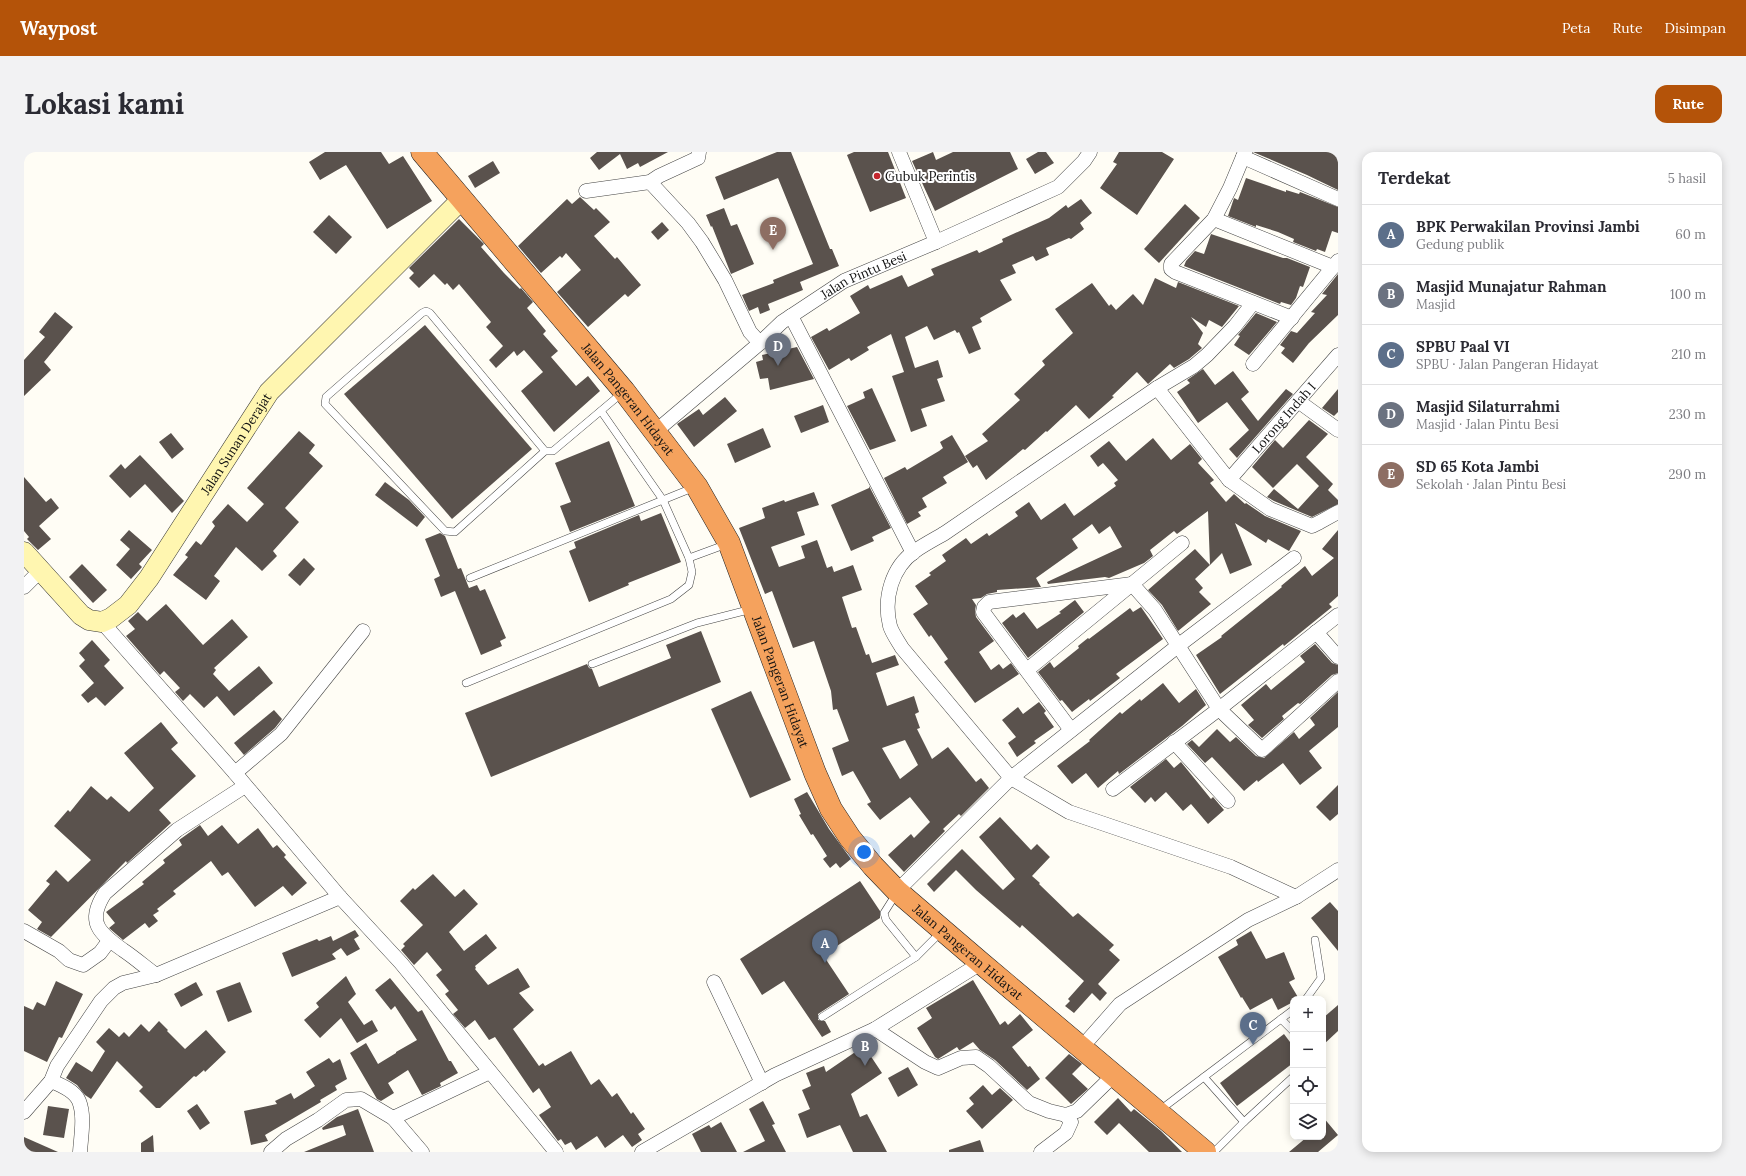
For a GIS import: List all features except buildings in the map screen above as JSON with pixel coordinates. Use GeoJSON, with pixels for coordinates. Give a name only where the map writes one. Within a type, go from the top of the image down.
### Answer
{"type":"FeatureCollection","features":[{"type":"Feature","properties":{"kind":"highway","name":"Jalan Pangeran Hidayat"},"geometry":{"type":"LineString","coordinates":[[422,152],[624,391],[656,431],[697,487],[729,543],[814,773],[831,809],[873,866],[898,891],[943,931],[1205,1152]]}},
{"type":"Feature","properties":{"kind":"street"},"geometry":{"type":"LineString","coordinates":[[586,191],[650,182],[659,176],[698,158],[699,152]]}},
{"type":"Feature","properties":{"kind":"street"},"geometry":{"type":"LineString","coordinates":[[899,152],[936,242]]}},
{"type":"Feature","properties":{"kind":"street","name":"Jalan Pintu Besi"},"geometry":{"type":"LineString","coordinates":[[656,431],[760,343],[782,322],[844,281],[936,242],[1058,187],[1084,161],[1090,152]]}},
{"type":"Feature","properties":{"kind":"street"},"geometry":{"type":"LineString","coordinates":[[1292,318],[1175,272],[1171,269],[1171,264],[1214,219],[1230,188],[1244,154],[1338,199]]}},
{"type":"Feature","properties":{"kind":"street"},"geometry":{"type":"LineString","coordinates":[[650,182],[688,223],[702,242],[725,280],[750,332],[760,343]]}},
{"type":"Feature","properties":{"kind":"street","name":"Jalan Sunan Derajat"},"geometry":{"type":"LineString","coordinates":[[102,622],[112,618],[123,610],[149,578],[269,392],[462,200]]}},
{"type":"Feature","properties":{"kind":"street"},"geometry":{"type":"LineString","coordinates":[[1214,219],[1335,264],[1253,364]]}},
{"type":"Feature","properties":{"kind":"street"},"geometry":{"type":"LineString","coordinates":[[1253,303],[1236,326],[1194,366],[1157,388],[945,533],[912,553],[903,562],[893,577],[887,605],[890,627],[902,648],[1011,778],[1069,812],[1231,867],[1296,897]]}},
{"type":"Feature","properties":{"kind":"street"},"geometry":{"type":"LineString","coordinates":[[791,316],[912,553]]}},
{"type":"Feature","properties":{"kind":"street","name":"Lorong Indah I"},"geometry":{"type":"LineString","coordinates":[[1229,480],[1338,355]]}},
{"type":"Feature","properties":{"kind":"street"},"geometry":{"type":"LineString","coordinates":[[1157,388],[1229,480],[1270,509],[1312,526],[1338,512]]}},
{"type":"Feature","properties":{"kind":"street"},"geometry":{"type":"LineString","coordinates":[[1298,401],[1338,430]]}},
{"type":"Feature","properties":{"kind":"street"},"geometry":{"type":"LineString","coordinates":[[1027,670],[1182,543]]}},
{"type":"Feature","properties":{"kind":"street"},"geometry":{"type":"LineString","coordinates":[[24,552],[82,615],[90,620],[102,622],[235,773],[340,898],[401,963],[556,1152]]}},
{"type":"Feature","properties":{"kind":"street"},"geometry":{"type":"LineString","coordinates":[[898,891],[1011,778],[1179,645],[1294,558]]}},
{"type":"Feature","properties":{"kind":"street"},"geometry":{"type":"LineString","coordinates":[[24,587],[40,571]]}},
{"type":"Feature","properties":{"kind":"street"},"geometry":{"type":"LineString","coordinates":[[1132,584],[1156,610],[1219,709],[1262,750],[1338,682]]}},
{"type":"Feature","properties":{"kind":"street"},"geometry":{"type":"LineString","coordinates":[[1071,730],[983,612],[984,607],[989,602],[1132,584]]}},
{"type":"Feature","properties":{"kind":"street"},"geometry":{"type":"LineString","coordinates":[[1113,789],[1219,709],[1338,615]]}},
{"type":"Feature","properties":{"kind":"street"},"geometry":{"type":"LineString","coordinates":[[235,773],[281,734],[363,631]]}},
{"type":"Feature","properties":{"kind":"street"},"geometry":{"type":"LineString","coordinates":[[1316,632],[1338,657]]}},
{"type":"Feature","properties":{"kind":"street"},"geometry":{"type":"LineString","coordinates":[[1174,742],[1228,801]]}},
{"type":"Feature","properties":{"kind":"street"},"geometry":{"type":"LineString","coordinates":[[156,975],[109,941],[98,928],[95,920],[95,913],[100,901],[105,893],[177,830],[245,786]]}},
{"type":"Feature","properties":{"kind":"street"},"geometry":{"type":"LineString","coordinates":[[1082,1048],[1120,1004],[1248,920],[1296,897],[1338,870]]}},
{"type":"Feature","properties":{"kind":"street"},"geometry":{"type":"LineString","coordinates":[[24,1112],[51,1081],[56,1066],[101,1001],[114,988],[123,983],[156,975],[340,898]]}},
{"type":"Feature","properties":{"kind":"street"},"geometry":{"type":"LineString","coordinates":[[24,931],[59,951],[69,960],[83,965],[100,953],[109,941]]}},
{"type":"Feature","properties":{"kind":"street"},"geometry":{"type":"LineString","coordinates":[[642,1152],[762,1083],[875,1029],[981,963]]}},
{"type":"Feature","properties":{"kind":"street"},"geometry":{"type":"LineString","coordinates":[[714,982],[762,1083]]}},
{"type":"Feature","properties":{"kind":"street"},"geometry":{"type":"LineString","coordinates":[[875,1029],[926,1062],[938,1068],[961,1058],[976,1057],[990,1066],[1029,1103],[1049,1111],[1066,1115],[1077,1111],[1114,1075]]}},
{"type":"Feature","properties":{"kind":"street"},"geometry":{"type":"LineString","coordinates":[[393,1118],[490,1072]]}},
{"type":"Feature","properties":{"kind":"street"},"geometry":{"type":"LineString","coordinates":[[51,1081],[66,1087],[79,1100],[82,1122],[80,1152]]}},
{"type":"Feature","properties":{"kind":"street"},"geometry":{"type":"LineString","coordinates":[[271,1152],[286,1139],[318,1120],[346,1100],[360,1099],[393,1118],[422,1152]]}},
{"type":"Feature","properties":{"kind":"street"},"geometry":{"type":"LineString","coordinates":[[1041,1152],[1066,1133],[1071,1122],[1066,1115]]}},
{"type":"Feature","properties":{"kind":"lane"},"geometry":{"type":"LineString","coordinates":[[545,451],[430,313],[426,311],[324,400],[325,404],[445,531],[455,532],[545,451],[553,451],[624,391]]}},
{"type":"Feature","properties":{"kind":"lane"},"geometry":{"type":"LineString","coordinates":[[466,683],[671,598],[689,585],[692,572],[690,558],[663,500],[601,411]]}},
{"type":"Feature","properties":{"kind":"lane"},"geometry":{"type":"LineString","coordinates":[[470,578],[697,487]]}},
{"type":"Feature","properties":{"kind":"lane"},"geometry":{"type":"LineString","coordinates":[[690,558],[729,543]]}},
{"type":"Feature","properties":{"kind":"lane"},"geometry":{"type":"LineString","coordinates":[[592,664],[697,624],[754,609]]}},
{"type":"Feature","properties":{"kind":"lane"},"geometry":{"type":"LineString","coordinates":[[898,891],[884,913],[886,920],[916,957]]}},
{"type":"Feature","properties":{"kind":"lane"},"geometry":{"type":"LineString","coordinates":[[822,1017],[916,957],[943,931]]}},
{"type":"Feature","properties":{"kind":"lane"},"geometry":{"type":"LineString","coordinates":[[1308,996],[1322,978],[1315,940]]}},
{"type":"Feature","properties":{"kind":"lane"},"geometry":{"type":"LineString","coordinates":[[1158,1111],[1290,1012]]}},
{"type":"Feature","properties":{"kind":"lane"},"geometry":{"type":"LineString","coordinates":[[1281,1019],[1290,1028]]}},
{"type":"Feature","properties":{"kind":"lane"},"geometry":{"type":"LineString","coordinates":[[1204,1077],[1244,1122]]}},
{"type":"Feature","properties":{"kind":"lane"},"geometry":{"type":"LineString","coordinates":[[1214,1152],[1290,1080]]}},
{"type":"Feature","properties":{"kind":"place","name":"Gubuk Perintis"},"geometry":{"type":"Point","coordinates":[877,176]}},
{"type":"Feature","properties":{"kind":"place","name":"SD 65 Kota Jambi"},"geometry":{"type":"Point","coordinates":[773,250]}},
{"type":"Feature","properties":{"kind":"place","name":"Masjid Silaturrahmi"},"geometry":{"type":"Point","coordinates":[778,366]}},
{"type":"Feature","properties":{"kind":"place","name":"BPK Perwakilan Provinsi Jambi"},"geometry":{"type":"Point","coordinates":[825,963]}},
{"type":"Feature","properties":{"kind":"place","name":"SPBU Paal VI"},"geometry":{"type":"Point","coordinates":[1253,1045]}},
{"type":"Feature","properties":{"kind":"place","name":"Masjid Munajatur Rahman"},"geometry":{"type":"Point","coordinates":[865,1066]}}]}
